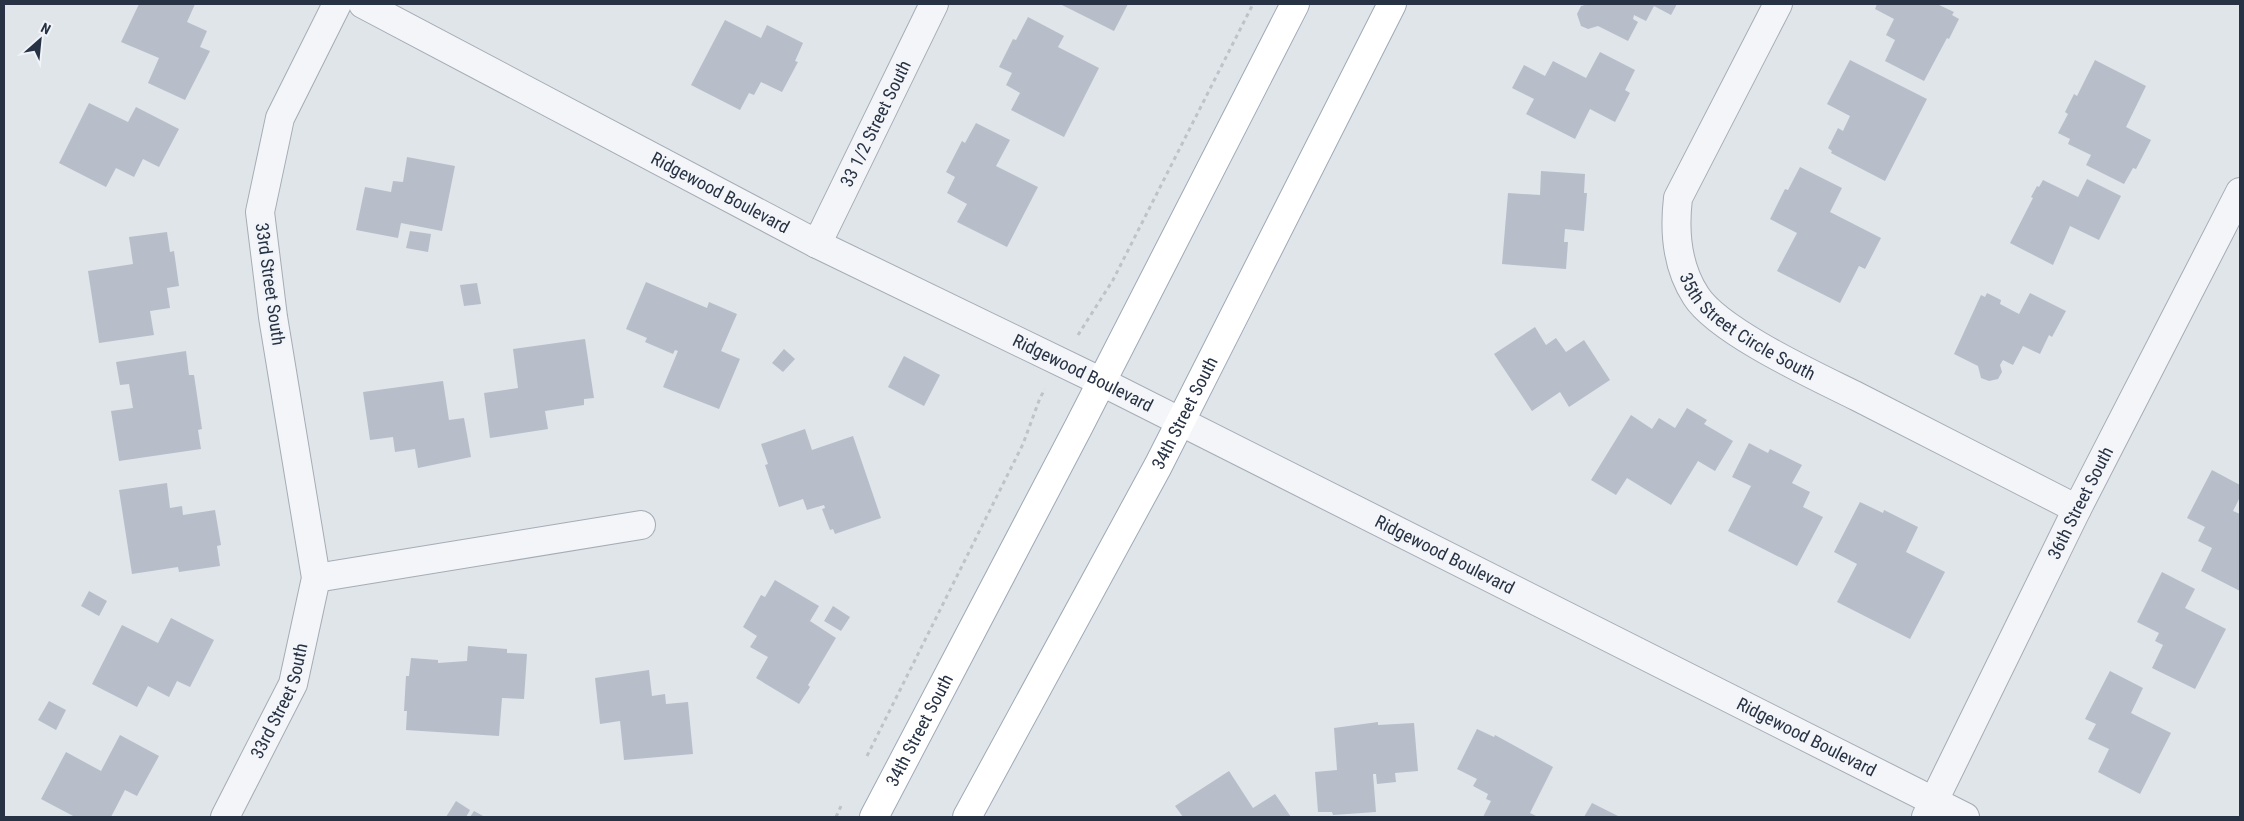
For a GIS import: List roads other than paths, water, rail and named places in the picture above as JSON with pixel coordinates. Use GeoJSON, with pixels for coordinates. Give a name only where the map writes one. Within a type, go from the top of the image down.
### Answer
{"type":"FeatureCollection","features":[{"type":"Feature","properties":{"kind":"main road","name":"34th Street South"},"geometry":{"type":"LineString","coordinates":[[874,817],[1102,382],[1295,4]]}},
{"type":"Feature","properties":{"kind":"main road","name":"34th Street South"},"geometry":{"type":"LineString","coordinates":[[967,817],[1180,422],[1392,4]]}},
{"type":"Feature","properties":{"kind":"street","name":"33rd Street South"},"geometry":{"type":"LineString","coordinates":[[225,817],[293,684],[316,578],[273,317],[260,212],[280,118],[337,4]]}},
{"type":"Feature","properties":{"kind":"street","name":"Ridgewood Boulevard"},"geometry":{"type":"LineString","coordinates":[[363,4],[816,244],[1102,382],[1930,809],[1966,817]]}},
{"type":"Feature","properties":{"kind":"street","name":"33 1/2 Street South"},"geometry":{"type":"LineString","coordinates":[[816,244],[934,4]]}},
{"type":"Feature","properties":{"kind":"street","name":"35th Street Circle South"},"geometry":{"type":"LineString","coordinates":[[1778,4],[1678,198],[1675,224],[1677,247],[1684,274],[1696,298],[1720,320],[1780,357],[2077,509]]}},
{"type":"Feature","properties":{"kind":"street","name":"36th Street South"},"geometry":{"type":"LineString","coordinates":[[1930,809],[2077,509],[2240,192]]}},
{"type":"Feature","properties":{"kind":"street"},"geometry":{"type":"LineString","coordinates":[[316,578],[641,525]]}}]}
